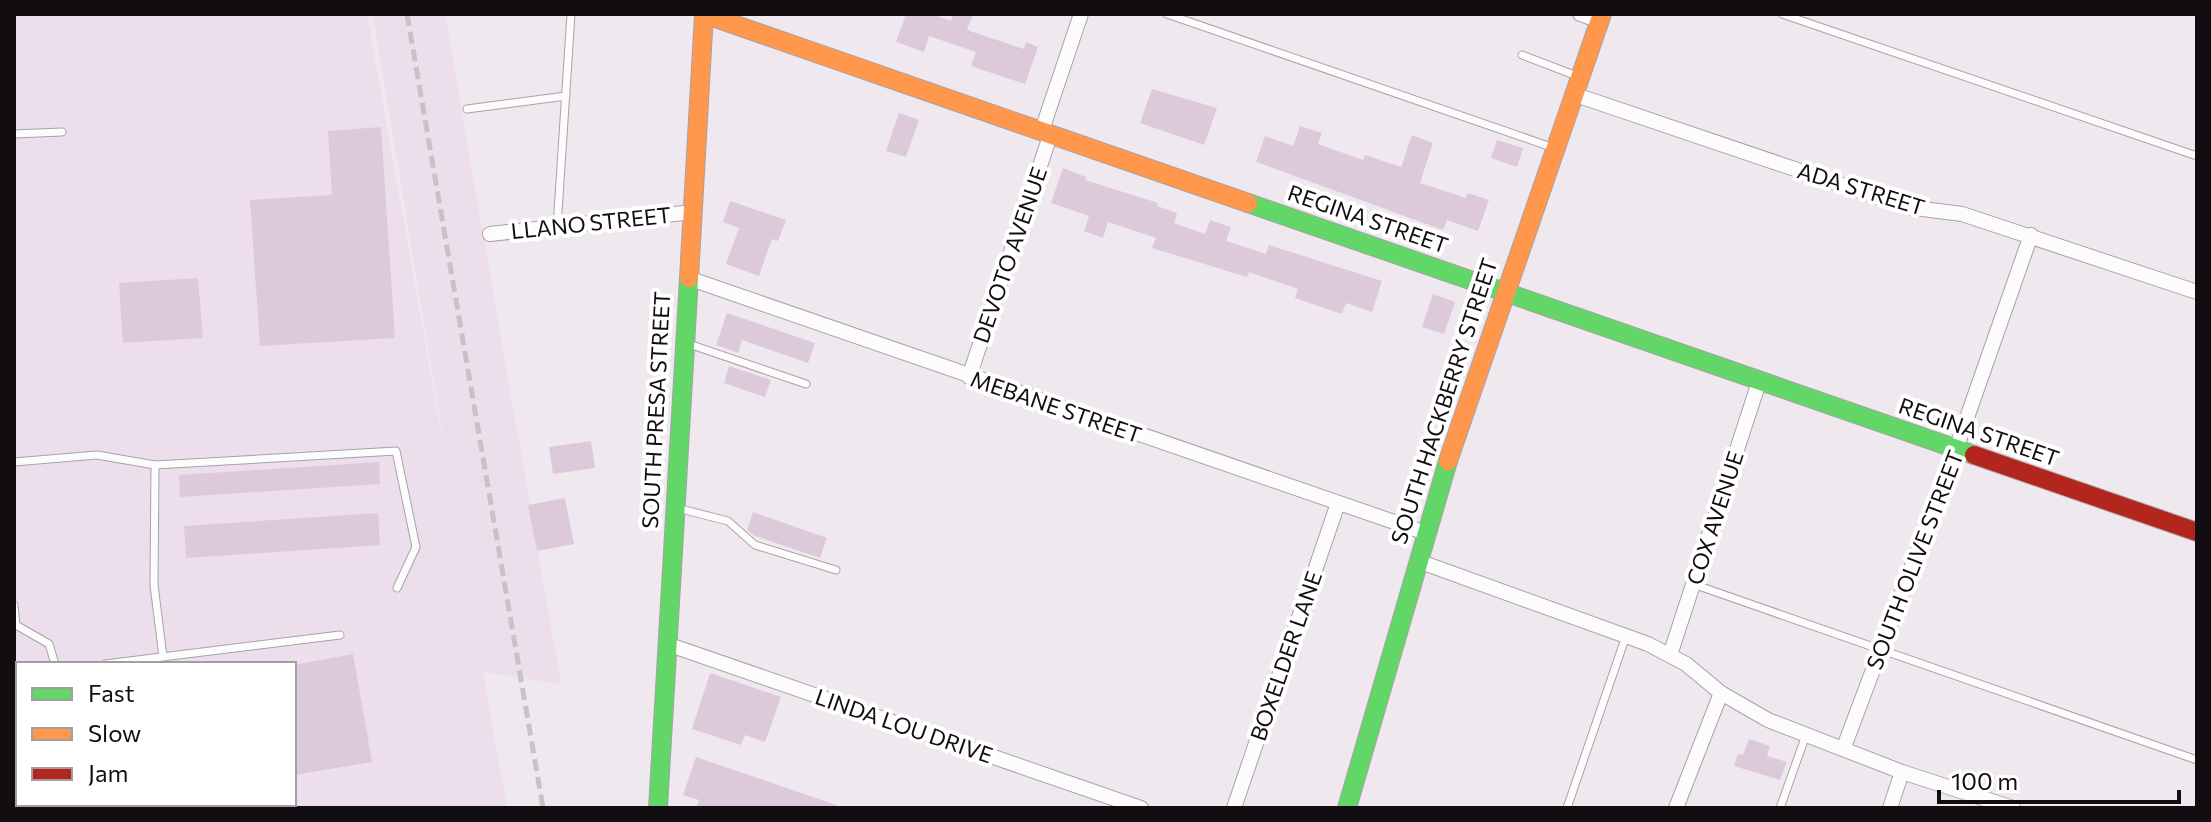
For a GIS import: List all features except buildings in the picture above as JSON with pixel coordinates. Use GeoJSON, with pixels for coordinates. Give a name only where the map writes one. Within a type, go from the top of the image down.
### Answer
{"type":"FeatureCollection","features":[{"type":"Feature","properties":{"kind":"main road","name":"REGINA STREET"},"geometry":{"type":"LineString","coordinates":[[704,14],[2197,532]]}},
{"type":"Feature","properties":{"kind":"main road","name":"SOUTH PRESA STREET"},"geometry":{"type":"LineString","coordinates":[[658,808],[704,14]]}},
{"type":"Feature","properties":{"kind":"main road","name":"SOUTH HACKBERRY STREET"},"geometry":{"type":"LineString","coordinates":[[1347,808],[1373,730],[1426,533],[1504,292],[1601,17]]}},
{"type":"Feature","properties":{"kind":"street","name":"DEVOTO AVENUE"},"geometry":{"type":"LineString","coordinates":[[969,377],[1081,14]]}},
{"type":"Feature","properties":{"kind":"street"},"geometry":{"type":"LineString","coordinates":[[1580,14],[1601,17]]}},
{"type":"Feature","properties":{"kind":"street","name":"ADA STREET"},"geometry":{"type":"LineString","coordinates":[[1576,85],[1907,207],[1962,214],[2197,292]]}},
{"type":"Feature","properties":{"kind":"street","name":"LLANO STREET"},"geometry":{"type":"LineString","coordinates":[[490,234],[693,212]]}},
{"type":"Feature","properties":{"kind":"street","name":"SOUTH OLIVE STREET"},"geometry":{"type":"LineString","coordinates":[[1844,747],[1956,449],[2031,235]]}},
{"type":"Feature","properties":{"kind":"street","name":"MEBANE STREET"},"geometry":{"type":"LineString","coordinates":[[688,278],[1426,533]]}},
{"type":"Feature","properties":{"kind":"street","name":"COX AVENUE"},"geometry":{"type":"LineString","coordinates":[[1670,655],[1759,382]]}},
{"type":"Feature","properties":{"kind":"street","name":"BOXELDER LANE"},"geometry":{"type":"LineString","coordinates":[[1234,808],[1338,503]]}},
{"type":"Feature","properties":{"kind":"street"},"geometry":{"type":"LineString","coordinates":[[1418,561],[1626,635],[1670,655],[1721,693],[1768,720],[1902,772],[1994,805],[2013,808]]}},
{"type":"Feature","properties":{"kind":"street","name":"LINDA LOU DRIVE"},"geometry":{"type":"LineString","coordinates":[[667,644],[1141,808]]}},
{"type":"Feature","properties":{"kind":"street"},"geometry":{"type":"LineString","coordinates":[[1676,808],[1721,693]]}},
{"type":"Feature","properties":{"kind":"street"},"geometry":{"type":"LineString","coordinates":[[1890,808],[1902,772]]}},
{"type":"Feature","properties":{"kind":"lane"},"geometry":{"type":"LineString","coordinates":[[557,227],[571,14]]}},
{"type":"Feature","properties":{"kind":"lane"},"geometry":{"type":"LineString","coordinates":[[1167,14],[1554,148]]}},
{"type":"Feature","properties":{"kind":"lane"},"geometry":{"type":"LineString","coordinates":[[1782,14],[2197,156]]}},
{"type":"Feature","properties":{"kind":"lane"},"geometry":{"type":"LineString","coordinates":[[1522,55],[1576,85]]}},
{"type":"Feature","properties":{"kind":"lane"},"geometry":{"type":"LineString","coordinates":[[467,109],[566,96]]}},
{"type":"Feature","properties":{"kind":"lane"},"geometry":{"type":"LineString","coordinates":[[14,134],[62,132]]}},
{"type":"Feature","properties":{"kind":"lane"},"geometry":{"type":"LineString","coordinates":[[684,343],[806,384]]}},
{"type":"Feature","properties":{"kind":"lane"},"geometry":{"type":"LineString","coordinates":[[14,462],[97,455],[155,465],[396,451],[416,547],[397,588]]}},
{"type":"Feature","properties":{"kind":"lane"},"geometry":{"type":"LineString","coordinates":[[155,465],[154,585],[163,657]]}},
{"type":"Feature","properties":{"kind":"lane"},"geometry":{"type":"LineString","coordinates":[[675,508],[728,521],[755,545],[836,570]]}},
{"type":"Feature","properties":{"kind":"lane"},"geometry":{"type":"LineString","coordinates":[[1693,584],[2197,760]]}},
{"type":"Feature","properties":{"kind":"lane"},"geometry":{"type":"LineString","coordinates":[[14,605],[16,625],[49,644],[54,662]]}},
{"type":"Feature","properties":{"kind":"lane"},"geometry":{"type":"LineString","coordinates":[[122,662],[340,635]]}},
{"type":"Feature","properties":{"kind":"lane"},"geometry":{"type":"LineString","coordinates":[[1567,808],[1626,635]]}},
{"type":"Feature","properties":{"kind":"lane"},"geometry":{"type":"LineString","coordinates":[[1780,808],[1807,734]]}},
{"type":"Feature","properties":{"kind":"shaded area"},"geometry":{"type":"Polygon","coordinates":[[[14,14],[367,14],[451,488],[373,14],[445,14],[561,684],[483,672],[507,808],[14,808],[14,14]]]}},
{"type":"Feature","properties":{"kind":"railway"},"geometry":{"type":"LineString","coordinates":[[407,14],[543,808]]}},
{"type":"Feature","properties":{"kind":"traffic: fast"},"geometry":{"type":"LineString","coordinates":[[1248,203],[1974,455]]}},
{"type":"Feature","properties":{"kind":"traffic: fast"},"geometry":{"type":"LineString","coordinates":[[658,808],[689,278]]}},
{"type":"Feature","properties":{"kind":"traffic: fast"},"geometry":{"type":"LineString","coordinates":[[1347,808],[1448,461]]}},
{"type":"Feature","properties":{"kind":"traffic: slow"},"geometry":{"type":"LineString","coordinates":[[704,14],[1248,203]]}},
{"type":"Feature","properties":{"kind":"traffic: slow"},"geometry":{"type":"LineString","coordinates":[[689,278],[704,14]]}},
{"type":"Feature","properties":{"kind":"traffic: slow"},"geometry":{"type":"LineString","coordinates":[[1448,461],[1602,14]]}},
{"type":"Feature","properties":{"kind":"traffic: jam"},"geometry":{"type":"LineString","coordinates":[[1974,455],[2197,532]]}}]}
